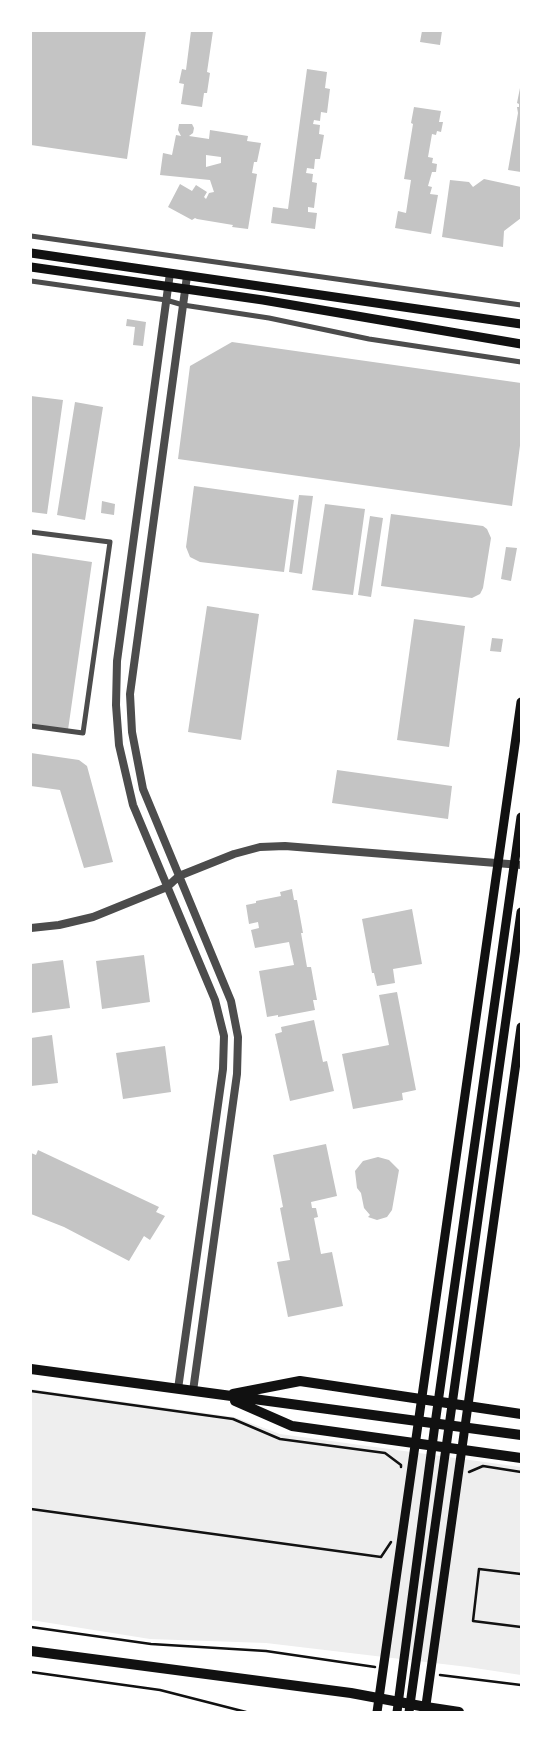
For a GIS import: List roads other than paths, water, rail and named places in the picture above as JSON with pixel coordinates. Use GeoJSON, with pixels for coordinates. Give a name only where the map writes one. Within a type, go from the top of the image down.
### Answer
{"type":"FeatureCollection","features":[{"type":"Feature","properties":{"kind":"main road"},"geometry":{"type":"LineString","coordinates":[[31,253],[521,324]]}},
{"type":"Feature","properties":{"kind":"main road"},"geometry":{"type":"LineString","coordinates":[[31,267],[263,300],[521,344]]}},
{"type":"Feature","properties":{"kind":"main road"},"geometry":{"type":"LineString","coordinates":[[377,1712],[521,702]]}},
{"type":"Feature","properties":{"kind":"main road"},"geometry":{"type":"LineString","coordinates":[[398,1707],[438,1402],[517,864],[521,817]]}},
{"type":"Feature","properties":{"kind":"main road"},"geometry":{"type":"LineString","coordinates":[[409,1708],[521,912]]}},
{"type":"Feature","properties":{"kind":"main road"},"geometry":{"type":"LineString","coordinates":[[426,1710],[521,1027]]}},
{"type":"Feature","properties":{"kind":"main road"},"geometry":{"type":"LineString","coordinates":[[31,1369],[521,1436]]}},
{"type":"Feature","properties":{"kind":"main road"},"geometry":{"type":"LineString","coordinates":[[223,1396],[300,1381],[521,1414]]}},
{"type":"Feature","properties":{"kind":"main road"},"geometry":{"type":"LineString","coordinates":[[223,1396],[292,1426],[521,1458]]}},
{"type":"Feature","properties":{"kind":"main road"},"geometry":{"type":"LineString","coordinates":[[31,1651],[351,1693],[379,1698],[398,1707],[459,1712]]}},
{"type":"Feature","properties":{"kind":"street"},"geometry":{"type":"LineString","coordinates":[[31,236],[521,305]]}},
{"type":"Feature","properties":{"kind":"street"},"geometry":{"type":"LineString","coordinates":[[170,273],[117,661],[116,705],[118,745],[133,805],[215,1000],[224,1036],[223,1069],[178,1389]]}},
{"type":"Feature","properties":{"kind":"street"},"geometry":{"type":"LineString","coordinates":[[187,276],[130,694],[132,732],[143,789],[232,1001],[238,1037],[236,1074],[193,1392]]}},
{"type":"Feature","properties":{"kind":"street"},"geometry":{"type":"LineString","coordinates":[[31,281],[166,300],[183,305],[269,318],[369,339],[521,362]]}},
{"type":"Feature","properties":{"kind":"street"},"geometry":{"type":"LineString","coordinates":[[31,532],[110,542],[83,733],[31,726]]}},
{"type":"Feature","properties":{"kind":"street"},"geometry":{"type":"LineString","coordinates":[[31,928],[59,925],[93,917],[167,887],[179,876],[234,854],[260,847],[285,846],[517,864]]}}]}
